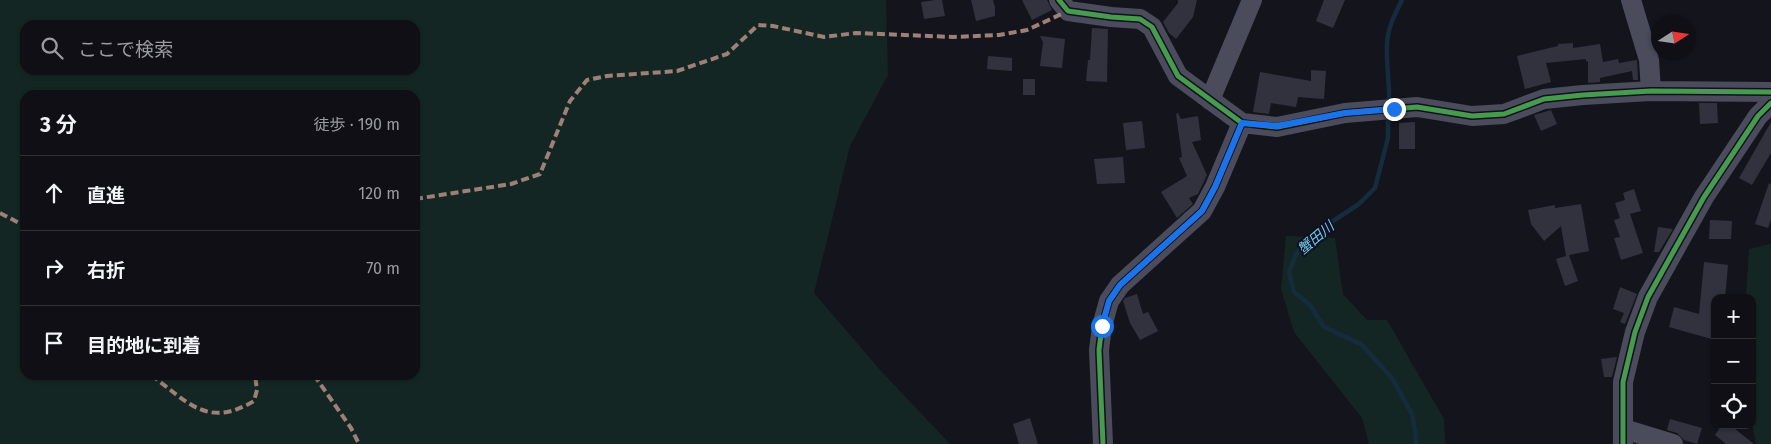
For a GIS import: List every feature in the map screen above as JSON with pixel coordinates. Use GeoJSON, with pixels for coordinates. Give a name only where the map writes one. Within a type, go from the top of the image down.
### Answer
{"type":"FeatureCollection","features":[{"type":"Feature","properties":{"kind":"street"},"geometry":{"type":"LineString","coordinates":[[1059,0],[1068,10],[1103,16],[1140,19],[1152,27],[1178,76],[1242,123],[1277,126],[1345,113],[1417,107],[1472,116],[1504,114],[1544,99],[1583,94],[1651,91],[1771,92]]}},
{"type":"Feature","properties":{"kind":"street"},"geometry":{"type":"LineString","coordinates":[[1210,100],[1252,0]]}},
{"type":"Feature","properties":{"kind":"street"},"geometry":{"type":"LineString","coordinates":[[1631,0],[1649,60],[1651,91]]}},
{"type":"Feature","properties":{"kind":"street"},"geometry":{"type":"LineString","coordinates":[[1672,444],[1624,437],[1623,382],[1635,332],[1648,296],[1704,197],[1758,116],[1771,103]]}},
{"type":"Feature","properties":{"kind":"street"},"geometry":{"type":"LineString","coordinates":[[1103,444],[1099,350],[1102,326],[1109,301],[1120,285],[1202,211],[1215,187],[1242,123]]}},
{"type":"Feature","properties":{"kind":"green space"},"geometry":{"type":"Polygon","coordinates":[[[0,0],[886,0],[888,75],[850,146],[814,293],[881,371],[950,444],[0,444],[0,0]]]}},
{"type":"Feature","properties":{"kind":"green space"},"geometry":{"type":"Polygon","coordinates":[[[1286,236],[1335,238],[1343,294],[1367,320],[1387,320],[1444,419],[1445,444],[1369,444],[1362,418],[1294,332],[1281,289],[1286,236]]]}},
{"type":"Feature","properties":{"kind":"green space"},"geometry":{"type":"Polygon","coordinates":[[[1771,244],[1771,444],[1756,444],[1753,429],[1756,429],[1756,294],[1746,294],[1749,249],[1771,244]]]}},
{"type":"Feature","properties":{"kind":"building"},"geometry":{"type":"Polygon","coordinates":[[[942,0],[945,16],[924,19],[921,2],[942,0]]]}},
{"type":"Feature","properties":{"kind":"building"},"geometry":{"type":"Polygon","coordinates":[[[971,0],[993,0],[995,16],[976,21],[971,0]]]}},
{"type":"Feature","properties":{"kind":"building"},"geometry":{"type":"Polygon","coordinates":[[[1022,0],[1047,0],[1052,10],[1032,20],[1022,0]]]}},
{"type":"Feature","properties":{"kind":"building"},"geometry":{"type":"Polygon","coordinates":[[[1178,0],[1197,0],[1193,17],[1176,39],[1169,33],[1163,22],[1178,3],[1178,0]]]}},
{"type":"Feature","properties":{"kind":"building"},"geometry":{"type":"Polygon","coordinates":[[[1324,0],[1345,0],[1333,28],[1316,21],[1324,0]]]}},
{"type":"Feature","properties":{"kind":"building"},"geometry":{"type":"Polygon","coordinates":[[[1092,28],[1108,29],[1107,82],[1086,81],[1088,60],[1090,60],[1092,28]]]}},
{"type":"Feature","properties":{"kind":"building"},"geometry":{"type":"Polygon","coordinates":[[[1040,36],[1065,39],[1062,68],[1040,66],[1043,42],[1040,36]]]}},
{"type":"Feature","properties":{"kind":"building"},"geometry":{"type":"Polygon","coordinates":[[[1573,43],[1573,48],[1600,44],[1603,62],[1618,59],[1619,63],[1637,60],[1638,80],[1633,80],[1632,71],[1600,78],[1600,82],[1588,83],[1588,61],[1586,62],[1586,59],[1546,63],[1551,82],[1525,89],[1517,56],[1558,46],[1558,44],[1573,43]]]}},
{"type":"Feature","properties":{"kind":"building"},"geometry":{"type":"Polygon","coordinates":[[[988,56],[1012,58],[1012,71],[987,69],[988,56]]]}},
{"type":"Feature","properties":{"kind":"building"},"geometry":{"type":"Polygon","coordinates":[[[1311,70],[1326,71],[1324,99],[1298,97],[1296,107],[1271,103],[1269,114],[1253,112],[1260,72],[1311,81],[1311,70]]]}},
{"type":"Feature","properties":{"kind":"building"},"geometry":{"type":"Polygon","coordinates":[[[1023,79],[1035,79],[1035,95],[1023,95],[1023,79]]]}},
{"type":"Feature","properties":{"kind":"building"},"geometry":{"type":"Polygon","coordinates":[[[1699,103],[1717,103],[1718,123],[1700,124],[1699,103]]]}},
{"type":"Feature","properties":{"kind":"building"},"geometry":{"type":"Polygon","coordinates":[[[1551,110],[1557,124],[1541,131],[1534,115],[1551,110]]]}},
{"type":"Feature","properties":{"kind":"building"},"geometry":{"type":"Polygon","coordinates":[[[1178,113],[1181,119],[1198,116],[1201,140],[1192,142],[1207,175],[1198,194],[1189,198],[1193,204],[1177,218],[1161,192],[1187,176],[1179,158],[1182,157],[1176,114],[1178,113]]]}},
{"type":"Feature","properties":{"kind":"building"},"geometry":{"type":"Polygon","coordinates":[[[1142,121],[1145,148],[1126,150],[1123,123],[1142,121]]]}},
{"type":"Feature","properties":{"kind":"building"},"geometry":{"type":"Polygon","coordinates":[[[1415,122],[1415,149],[1399,149],[1399,123],[1415,122]]]}},
{"type":"Feature","properties":{"kind":"building"},"geometry":{"type":"Polygon","coordinates":[[[1771,122],[1771,153],[1752,185],[1739,178],[1771,122]]]}},
{"type":"Feature","properties":{"kind":"building"},"geometry":{"type":"Polygon","coordinates":[[[1123,157],[1125,183],[1097,184],[1094,159],[1123,157]]]}},
{"type":"Feature","properties":{"kind":"building"},"geometry":{"type":"Polygon","coordinates":[[[1769,183],[1771,184],[1771,219],[1768,228],[1755,224],[1769,183]]]}},
{"type":"Feature","properties":{"kind":"building"},"geometry":{"type":"Polygon","coordinates":[[[1634,189],[1641,211],[1630,214],[1643,253],[1621,260],[1614,238],[1620,237],[1614,220],[1620,218],[1615,203],[1625,200],[1623,193],[1634,189]]]}},
{"type":"Feature","properties":{"kind":"building"},"geometry":{"type":"Polygon","coordinates":[[[1581,204],[1589,251],[1569,255],[1578,281],[1565,286],[1556,259],[1566,256],[1561,226],[1544,241],[1531,224],[1528,210],[1555,205],[1555,208],[1581,204]]]}},
{"type":"Feature","properties":{"kind":"building"},"geometry":{"type":"Polygon","coordinates":[[[1710,220],[1732,221],[1731,239],[1709,239],[1710,220]]]}},
{"type":"Feature","properties":{"kind":"building"},"geometry":{"type":"Polygon","coordinates":[[[1658,227],[1673,229],[1659,252],[1654,252],[1658,227]]]}},
{"type":"Feature","properties":{"kind":"building"},"geometry":{"type":"Polygon","coordinates":[[[1704,262],[1728,265],[1725,294],[1711,294],[1711,339],[1669,327],[1674,307],[1699,314],[1704,262]]]}},
{"type":"Feature","properties":{"kind":"building"},"geometry":{"type":"Polygon","coordinates":[[[1620,287],[1637,294],[1625,324],[1620,322],[1624,313],[1613,309],[1620,287]]]}},
{"type":"Feature","properties":{"kind":"building"},"geometry":{"type":"Polygon","coordinates":[[[1137,294],[1143,314],[1148,312],[1158,331],[1140,340],[1130,323],[1123,301],[1125,298],[1137,294]]]}},
{"type":"Feature","properties":{"kind":"building"},"geometry":{"type":"Polygon","coordinates":[[[1617,357],[1612,377],[1604,377],[1601,359],[1617,357]]]}},
{"type":"Feature","properties":{"kind":"building"},"geometry":{"type":"Polygon","coordinates":[[[1030,418],[1038,444],[1019,444],[1013,424],[1030,418]]]}},
{"type":"Feature","properties":{"kind":"building"},"geometry":{"type":"Polygon","coordinates":[[[1670,419],[1702,428],[1697,444],[1684,440],[1677,433],[1667,430],[1670,419]]]}},
{"type":"Feature","properties":{"kind":"building"},"geometry":{"type":"Polygon","coordinates":[[[1719,429],[1735,429],[1754,444],[1726,444],[1715,435],[1719,429]]]}},
{"type":"Feature","properties":{"kind":"waterway","name":"蟹田川"},"geometry":{"type":"LineString","coordinates":[[1389,104],[1387,39],[1402,0]]}},
{"type":"Feature","properties":{"kind":"waterway","name":"蟹田川"},"geometry":{"type":"LineString","coordinates":[[1388,115],[1388,138],[1375,188],[1359,204],[1330,223],[1310,240],[1296,254],[1289,272],[1294,292],[1310,305],[1324,327],[1361,344],[1392,378],[1412,414],[1416,444]]}},
{"type":"Feature","properties":{"kind":"marked path"},"geometry":{"type":"LineString","coordinates":[[420,198],[511,184],[540,174],[570,101],[587,80],[607,76],[677,71],[727,54],[758,25],[773,26],[824,37],[856,33],[953,37],[999,35],[1027,30],[1068,11]]}},
{"type":"Feature","properties":{"kind":"marked path"},"geometry":{"type":"LineString","coordinates":[[0,213],[20,223]]}},
{"type":"Feature","properties":{"kind":"marked path"},"geometry":{"type":"LineString","coordinates":[[158,380],[199,409],[223,413],[238,409],[254,401],[257,390],[256,380]]}},
{"type":"Feature","properties":{"kind":"marked path"},"geometry":{"type":"LineString","coordinates":[[317,380],[351,428],[359,444]]}},
{"type":"Feature","properties":{"kind":"cycle path"},"geometry":{"type":"LineString","coordinates":[[1059,0],[1068,11],[1140,19],[1152,27],[1178,76],[1242,123]]}},
{"type":"Feature","properties":{"kind":"cycle path"},"geometry":{"type":"LineString","coordinates":[[1103,444],[1099,350],[1102,326],[1109,301],[1120,285],[1202,211],[1215,187],[1242,123],[1277,127],[1345,113],[1417,107],[1472,116],[1504,114],[1544,99],[1651,91],[1771,92]]}},
{"type":"Feature","properties":{"kind":"cycle path"},"geometry":{"type":"LineString","coordinates":[[1623,444],[1623,382],[1635,332],[1648,297],[1704,197],[1758,116],[1771,103]]}},
{"type":"Feature","properties":{"kind":"route"},"geometry":{"type":"LineString","coordinates":[[1102,326],[1109,301],[1120,285],[1202,211],[1215,187],[1242,123],[1277,126],[1345,113],[1394,109]]}}]}
